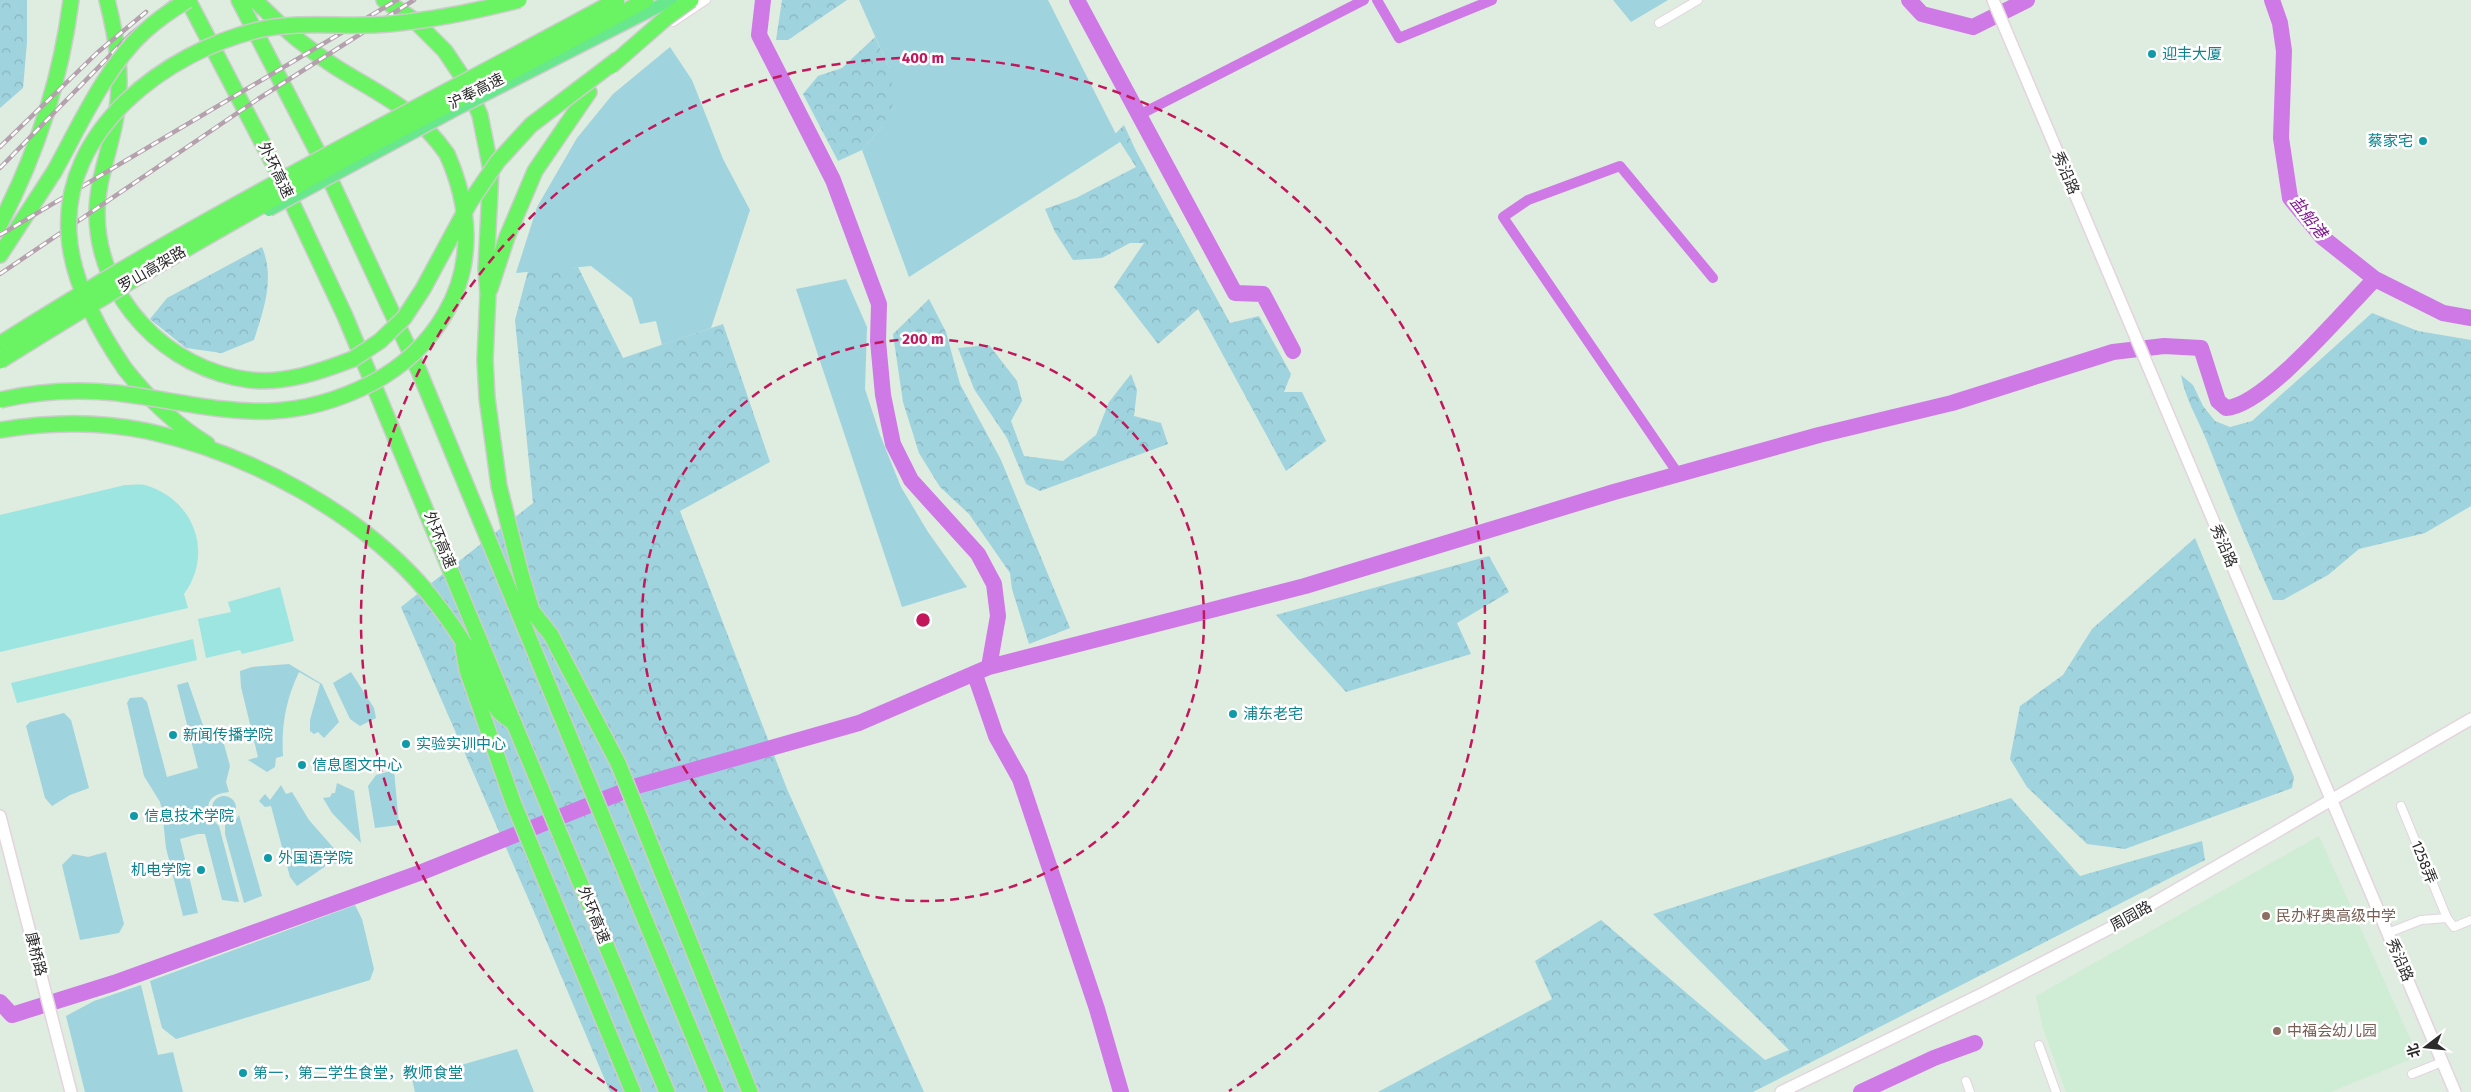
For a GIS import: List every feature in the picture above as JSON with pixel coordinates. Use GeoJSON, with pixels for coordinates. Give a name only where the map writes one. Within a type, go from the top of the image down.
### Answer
{"type":"FeatureCollection","features":[{"type":"Feature","properties":{"kind":"highway"},"geometry":{"type":"LineString","coordinates":[[0,224],[23,177],[48,108],[58,74],[71,0]]}},
{"type":"Feature","properties":{"kind":"highway"},"geometry":{"type":"LineString","coordinates":[[107,0],[118,50],[120,80],[116,116],[100,180],[97,214],[101,243],[111,276],[127,307],[153,337],[181,358],[212,371],[251,380],[289,378],[323,371],[353,359],[380,341],[404,318],[423,289],[470,202],[498,161],[531,125],[618,59],[690,0]]}},
{"type":"Feature","properties":{"kind":"highway"},"geometry":{"type":"LineString","coordinates":[[0,255],[54,172],[121,60],[143,32],[165,14],[188,0]]}},
{"type":"Feature","properties":{"kind":"highway","name":"外环高速"},"geometry":{"type":"LineString","coordinates":[[188,0],[277,171],[345,316],[667,1092]]}},
{"type":"Feature","properties":{"kind":"highway"},"geometry":{"type":"LineString","coordinates":[[239,0],[317,151],[386,297],[716,1092]]}},
{"type":"Feature","properties":{"kind":"highway"},"geometry":{"type":"LineString","coordinates":[[0,400],[32,394],[82,391],[148,398],[216,410],[255,412],[313,405],[347,394],[378,380],[405,360],[429,337],[448,309],[461,275],[466,243],[465,208],[461,190],[447,154],[436,138],[411,113],[313,52],[290,34],[255,0]]}},
{"type":"Feature","properties":{"kind":"highway"},"geometry":{"type":"LineString","coordinates":[[384,0],[414,20],[445,51],[465,81],[480,115],[486,138],[491,178],[486,269],[488,293],[485,360],[491,439],[509,533],[532,610],[530,641]]}},
{"type":"Feature","properties":{"kind":"highway"},"geometry":{"type":"LineString","coordinates":[[228,456],[178,422],[143,392],[125,370],[94,318],[77,273],[68,236],[70,197],[83,159],[104,126],[131,96],[161,72],[189,55],[222,41],[259,30],[297,25],[389,24],[454,14],[519,0]]}},
{"type":"Feature","properties":{"kind":"highway","name":"沪奉高速"},"geometry":{"type":"LineString","coordinates":[[302,175],[617,0]]}},
{"type":"Feature","properties":{"kind":"highway","name":"沪奉高速"},"geometry":{"type":"LineString","coordinates":[[302,175],[645,0]]}},
{"type":"Feature","properties":{"kind":"highway"},"geometry":{"type":"LineString","coordinates":[[488,293],[507,237],[534,171],[575,110],[618,59]]}},
{"type":"Feature","properties":{"kind":"highway","name":"罗山高架路"},"geometry":{"type":"LineString","coordinates":[[0,344],[84,290],[302,175]]}},
{"type":"Feature","properties":{"kind":"highway","name":"罗山高架路"},"geometry":{"type":"LineString","coordinates":[[0,361],[302,175]]}},
{"type":"Feature","properties":{"kind":"highway"},"geometry":{"type":"LineString","coordinates":[[0,430],[57,424],[118,427],[179,439],[228,456],[312,497],[364,531],[410,573],[445,614],[461,637],[498,710],[516,725]]}},
{"type":"Feature","properties":{"kind":"highway"},"geometry":{"type":"LineString","coordinates":[[532,610],[551,635],[618,763],[645,825],[750,1092]]}},
{"type":"Feature","properties":{"kind":"highway"},"geometry":{"type":"LineString","coordinates":[[461,637],[467,670],[513,802],[633,1092]]}},
{"type":"Feature","properties":{"kind":"main road"},"geometry":{"type":"LineString","coordinates":[[0,337],[77,289],[217,208],[604,0]]}},
{"type":"Feature","properties":{"kind":"main road"},"geometry":{"type":"LineString","coordinates":[[0,368],[94,310],[221,236],[456,109],[671,0]]}},
{"type":"Feature","properties":{"kind":"main road","name":"秀沿路"},"geometry":{"type":"LineString","coordinates":[[1993,0],[2155,387],[2455,1092]]}},
{"type":"Feature","properties":{"kind":"main road","name":"周园路"},"geometry":{"type":"LineString","coordinates":[[1781,1092],[1984,993],[2112,927],[2471,719]]}},
{"type":"Feature","properties":{"kind":"main road","name":"康桥路"},"geometry":{"type":"LineString","coordinates":[[0,816],[71,1092]]}},
{"type":"Feature","properties":{"kind":"street"},"geometry":{"type":"LineString","coordinates":[[645,0],[664,28],[706,0]]}},
{"type":"Feature","properties":{"kind":"street"},"geometry":{"type":"LineString","coordinates":[[1659,23],[1698,0]]}},
{"type":"Feature","properties":{"kind":"street","name":"1258弄"},"geometry":{"type":"LineString","coordinates":[[2401,806],[2447,918]]}},
{"type":"Feature","properties":{"kind":"street"},"geometry":{"type":"LineString","coordinates":[[2388,933],[2422,920],[2447,918],[2454,926],[2471,920]]}},
{"type":"Feature","properties":{"kind":"street"},"geometry":{"type":"LineString","coordinates":[[2039,1045],[2056,1092]]}},
{"type":"Feature","properties":{"kind":"street"},"geometry":{"type":"LineString","coordinates":[[2412,1074],[2442,1062]]}},
{"type":"Feature","properties":{"kind":"street"},"geometry":{"type":"LineString","coordinates":[[1966,1081],[1970,1092]]}},
{"type":"Feature","properties":{"kind":"shaded area"},"geometry":{"type":"Polygon","coordinates":[[[125,485],[145,485],[162,492],[176,502],[187,515],[194,529],[198,545],[197,562],[193,578],[184,594],[188,608],[0,652],[0,515],[125,485]]]}},
{"type":"Feature","properties":{"kind":"shaded area"},"geometry":{"type":"Polygon","coordinates":[[[280,587],[294,641],[242,654],[240,650],[206,658],[198,619],[231,612],[228,602],[280,587]]]}},
{"type":"Feature","properties":{"kind":"shaded area"},"geometry":{"type":"Polygon","coordinates":[[[193,639],[197,660],[17,703],[11,683],[193,639]]]}},
{"type":"Feature","properties":{"kind":"shaded area","name":"民办籽奥高级中学"},"geometry":{"type":"Polygon","coordinates":[[[2319,836],[2418,1056],[2331,1092],[2066,1092],[2043,1028],[2036,996],[2319,836]]]}},
{"type":"Feature","properties":{"kind":"green space"},"geometry":{"type":"Polygon","coordinates":[[[0,0],[27,0],[27,42],[23,88],[0,108],[0,0]]]}},
{"type":"Feature","properties":{"kind":"green space"},"geometry":{"type":"Polygon","coordinates":[[[782,0],[847,0],[788,40],[776,40],[782,0]]]}},
{"type":"Feature","properties":{"kind":"green space"},"geometry":{"type":"Polygon","coordinates":[[[859,0],[1048,0],[1120,142],[909,277],[862,150],[882,127],[889,68],[859,0]]]}},
{"type":"Feature","properties":{"kind":"green space"},"geometry":{"type":"Polygon","coordinates":[[[1613,0],[1668,0],[1631,22],[1613,0]]]}},
{"type":"Feature","properties":{"kind":"green space"},"geometry":{"type":"Polygon","coordinates":[[[875,37],[889,68],[895,100],[882,127],[862,150],[838,161],[803,94],[818,76],[842,68],[875,37]]]}},
{"type":"Feature","properties":{"kind":"green space"},"geometry":{"type":"Polygon","coordinates":[[[670,47],[692,80],[723,159],[750,210],[711,328],[662,345],[656,321],[640,324],[632,298],[591,266],[516,273],[537,207],[577,138],[613,94],[670,47]]]}},
{"type":"Feature","properties":{"kind":"green space"},"geometry":{"type":"Polygon","coordinates":[[[1124,125],[1136,151],[1230,323],[1259,316],[1291,374],[1284,392],[1302,392],[1326,441],[1286,471],[1198,309],[1158,344],[1114,287],[1144,243],[1130,243],[1102,258],[1073,260],[1055,232],[1045,209],[1076,198],[1136,167],[1115,134],[1124,125]]]}},
{"type":"Feature","properties":{"kind":"green space"},"geometry":{"type":"Polygon","coordinates":[[[262,247],[268,270],[267,294],[254,340],[222,353],[186,348],[150,319],[167,298],[262,247]]]}},
{"type":"Feature","properties":{"kind":"green space"},"geometry":{"type":"Polygon","coordinates":[[[578,267],[623,358],[723,324],[770,462],[680,511],[787,789],[924,1092],[610,1092],[538,921],[401,607],[533,503],[515,320],[528,271],[578,267]]]}},
{"type":"Feature","properties":{"kind":"green space"},"geometry":{"type":"Polygon","coordinates":[[[846,279],[867,327],[865,389],[880,435],[901,487],[928,532],[967,587],[902,607],[796,289],[846,279]]]}},
{"type":"Feature","properties":{"kind":"green space"},"geometry":{"type":"Polygon","coordinates":[[[929,299],[946,332],[960,384],[1001,460],[1070,628],[1029,644],[1012,589],[1010,573],[969,514],[940,487],[919,453],[903,402],[893,334],[929,299]]]}},
{"type":"Feature","properties":{"kind":"green space"},"geometry":{"type":"Polygon","coordinates":[[[2372,313],[2418,331],[2471,340],[2471,506],[2425,533],[2359,549],[2328,575],[2283,600],[2273,600],[2188,400],[2181,375],[2193,385],[2203,406],[2215,421],[2230,427],[2252,421],[2372,313]]]}},
{"type":"Feature","properties":{"kind":"green space"},"geometry":{"type":"Polygon","coordinates":[[[989,345],[1017,381],[1022,401],[1011,421],[1024,456],[1063,461],[1096,435],[1109,402],[1131,374],[1137,390],[1134,416],[1161,423],[1168,444],[1040,491],[1026,484],[1007,438],[974,389],[958,348],[989,345]]]}},
{"type":"Feature","properties":{"kind":"green space"},"geometry":{"type":"Polygon","coordinates":[[[2195,538],[2294,777],[2292,788],[2125,849],[2087,844],[2027,787],[2010,759],[2020,706],[2063,675],[2092,629],[2195,538]]]}},
{"type":"Feature","properties":{"kind":"green space"},"geometry":{"type":"Polygon","coordinates":[[[1489,556],[1509,592],[1457,623],[1471,654],[1346,692],[1276,615],[1489,556]]]}},
{"type":"Feature","properties":{"kind":"green space"},"geometry":{"type":"Polygon","coordinates":[[[289,664],[322,684],[339,722],[324,738],[318,732],[314,734],[310,731],[310,720],[320,684],[299,672],[285,713],[283,756],[276,758],[275,767],[267,772],[248,760],[258,757],[241,687],[240,671],[252,667],[289,664]]]}},
{"type":"Feature","properties":{"kind":"green space"},"geometry":{"type":"Polygon","coordinates":[[[351,672],[374,708],[376,718],[360,726],[350,719],[333,683],[351,672]]]}},
{"type":"Feature","properties":{"kind":"green space"},"geometry":{"type":"Polygon","coordinates":[[[188,682],[206,734],[222,737],[230,766],[226,782],[229,792],[215,796],[209,804],[209,809],[210,815],[219,826],[239,902],[222,900],[205,834],[198,834],[180,839],[198,913],[183,916],[166,848],[160,802],[144,776],[127,703],[130,698],[142,697],[147,702],[167,777],[198,768],[177,685],[188,682]]]}},
{"type":"Feature","properties":{"kind":"green space"},"geometry":{"type":"Polygon","coordinates":[[[64,713],[71,720],[89,788],[70,795],[52,806],[45,798],[26,726],[30,722],[64,713]]]}},
{"type":"Feature","properties":{"kind":"green space"},"geometry":{"type":"Polygon","coordinates":[[[394,770],[399,825],[375,828],[368,786],[376,775],[394,770]]]}},
{"type":"Feature","properties":{"kind":"green space"},"geometry":{"type":"Polygon","coordinates":[[[337,783],[354,791],[361,843],[332,813],[323,798],[330,797],[332,793],[335,793],[337,783]]]}},
{"type":"Feature","properties":{"kind":"green space"},"geometry":{"type":"Polygon","coordinates":[[[281,785],[286,794],[292,792],[309,820],[345,861],[340,864],[330,863],[297,886],[290,877],[271,806],[265,807],[259,801],[265,794],[270,800],[281,785]]]}},
{"type":"Feature","properties":{"kind":"green space"},"geometry":{"type":"Polygon","coordinates":[[[224,796],[232,800],[236,808],[232,816],[224,820],[216,816],[212,808],[216,800],[224,796]]]}},
{"type":"Feature","properties":{"kind":"green space"},"geometry":{"type":"Polygon","coordinates":[[[2011,798],[2080,876],[2202,841],[2205,860],[1753,1092],[1378,1092],[1552,999],[1535,961],[1601,920],[1765,1060],[1789,1050],[1653,914],[2011,798]]]}},
{"type":"Feature","properties":{"kind":"green space"},"geometry":{"type":"Polygon","coordinates":[[[239,815],[262,896],[244,903],[225,834],[225,825],[235,821],[239,815]]]}},
{"type":"Feature","properties":{"kind":"green space"},"geometry":{"type":"Polygon","coordinates":[[[106,852],[124,924],[119,933],[80,940],[62,865],[73,854],[88,857],[106,852]]]}},
{"type":"Feature","properties":{"kind":"green space"},"geometry":{"type":"Polygon","coordinates":[[[355,905],[362,919],[374,969],[370,980],[176,1039],[162,1028],[150,981],[355,905]]]}},
{"type":"Feature","properties":{"kind":"green space"},"geometry":{"type":"Polygon","coordinates":[[[141,985],[158,1055],[173,1052],[183,1092],[85,1092],[66,1016],[94,1001],[141,985]]]}},
{"type":"Feature","properties":{"kind":"green space"},"geometry":{"type":"Polygon","coordinates":[[[517,1049],[534,1092],[415,1092],[412,1079],[517,1049]]]}},
{"type":"Feature","properties":{"kind":"waterway"},"geometry":{"type":"LineString","coordinates":[[763,0],[759,35],[833,180],[879,304],[878,341],[883,395],[893,444],[911,480],[978,554],[994,584],[998,616],[989,667]]}},
{"type":"Feature","properties":{"kind":"waterway"},"geometry":{"type":"LineString","coordinates":[[1077,0],[1235,293],[1263,294],[1293,351]]}},
{"type":"Feature","properties":{"kind":"waterway"},"geometry":{"type":"LineString","coordinates":[[1139,115],[1364,0]]}},
{"type":"Feature","properties":{"kind":"waterway"},"geometry":{"type":"LineString","coordinates":[[1377,0],[1399,38],[1492,0]]}},
{"type":"Feature","properties":{"kind":"waterway","name":"盐船港"},"geometry":{"type":"LineString","coordinates":[[1909,0],[1922,14],[1973,27],[2027,0]]}},
{"type":"Feature","properties":{"kind":"waterway","name":"盐船港"},"geometry":{"type":"LineString","coordinates":[[2272,0],[2280,23],[2284,51],[2281,138],[2290,198],[2322,237],[2375,279],[2443,313],[2471,318]]}},
{"type":"Feature","properties":{"kind":"waterway"},"geometry":{"type":"LineString","coordinates":[[1679,475],[1503,217],[1528,200],[1620,166],[1713,278]]}},
{"type":"Feature","properties":{"kind":"waterway"},"geometry":{"type":"LineString","coordinates":[[0,1002],[12,1015],[114,983],[422,872],[637,786],[859,723],[989,667],[1305,586],[1614,492],[1819,435],[1952,403],[2113,352],[2164,346],[2201,348],[2218,401],[2226,408],[2242,403],[2262,391],[2282,374],[2304,354],[2375,279]]}},
{"type":"Feature","properties":{"kind":"waterway"},"geometry":{"type":"LineString","coordinates":[[975,675],[996,736],[1020,779],[1097,1009],[1121,1092]]}},
{"type":"Feature","properties":{"kind":"waterway"},"geometry":{"type":"LineString","coordinates":[[1861,1092],[1934,1058],[1975,1043]]}},
{"type":"Feature","properties":{"kind":"railway"},"geometry":{"type":"LineString","coordinates":[[0,168],[131,34],[174,0]]}},
{"type":"Feature","properties":{"kind":"railway"},"geometry":{"type":"LineString","coordinates":[[0,235],[397,0]]}},
{"type":"Feature","properties":{"kind":"railway"},"geometry":{"type":"LineString","coordinates":[[0,274],[258,99],[414,0]]}},
{"type":"Feature","properties":{"kind":"railway"},"geometry":{"type":"LineString","coordinates":[[0,147],[98,52],[146,12]]}},
{"type":"Feature","properties":{"kind":"place","name":"迎丰大厦"},"geometry":{"type":"Point","coordinates":[2152,54]}},
{"type":"Feature","properties":{"kind":"place","name":"蔡家宅"},"geometry":{"type":"Point","coordinates":[2423,141]}},
{"type":"Feature","properties":{"kind":"place","name":"浦东老宅"},"geometry":{"type":"Point","coordinates":[1233,714]}},
{"type":"Feature","properties":{"kind":"place","name":"新闻传播学院"},"geometry":{"type":"Point","coordinates":[173,735]}},
{"type":"Feature","properties":{"kind":"place","name":"实验实训中心"},"geometry":{"type":"Point","coordinates":[406,744]}},
{"type":"Feature","properties":{"kind":"place","name":"信息图文中心"},"geometry":{"type":"Point","coordinates":[302,765]}},
{"type":"Feature","properties":{"kind":"place","name":"信息技术学院"},"geometry":{"type":"Point","coordinates":[134,816]}},
{"type":"Feature","properties":{"kind":"place","name":"外国语学院"},"geometry":{"type":"Point","coordinates":[268,858]}},
{"type":"Feature","properties":{"kind":"place","name":"机电学院"},"geometry":{"type":"Point","coordinates":[201,870]}},
{"type":"Feature","properties":{"kind":"place","name":"民办籽奥高级中学"},"geometry":{"type":"Point","coordinates":[2266,916]}},
{"type":"Feature","properties":{"kind":"place","name":"中福会幼儿园"},"geometry":{"type":"Point","coordinates":[2277,1031]}},
{"type":"Feature","properties":{"kind":"place","name":"第一，第二学生食堂，教师食堂"},"geometry":{"type":"Point","coordinates":[243,1073]}}]}
